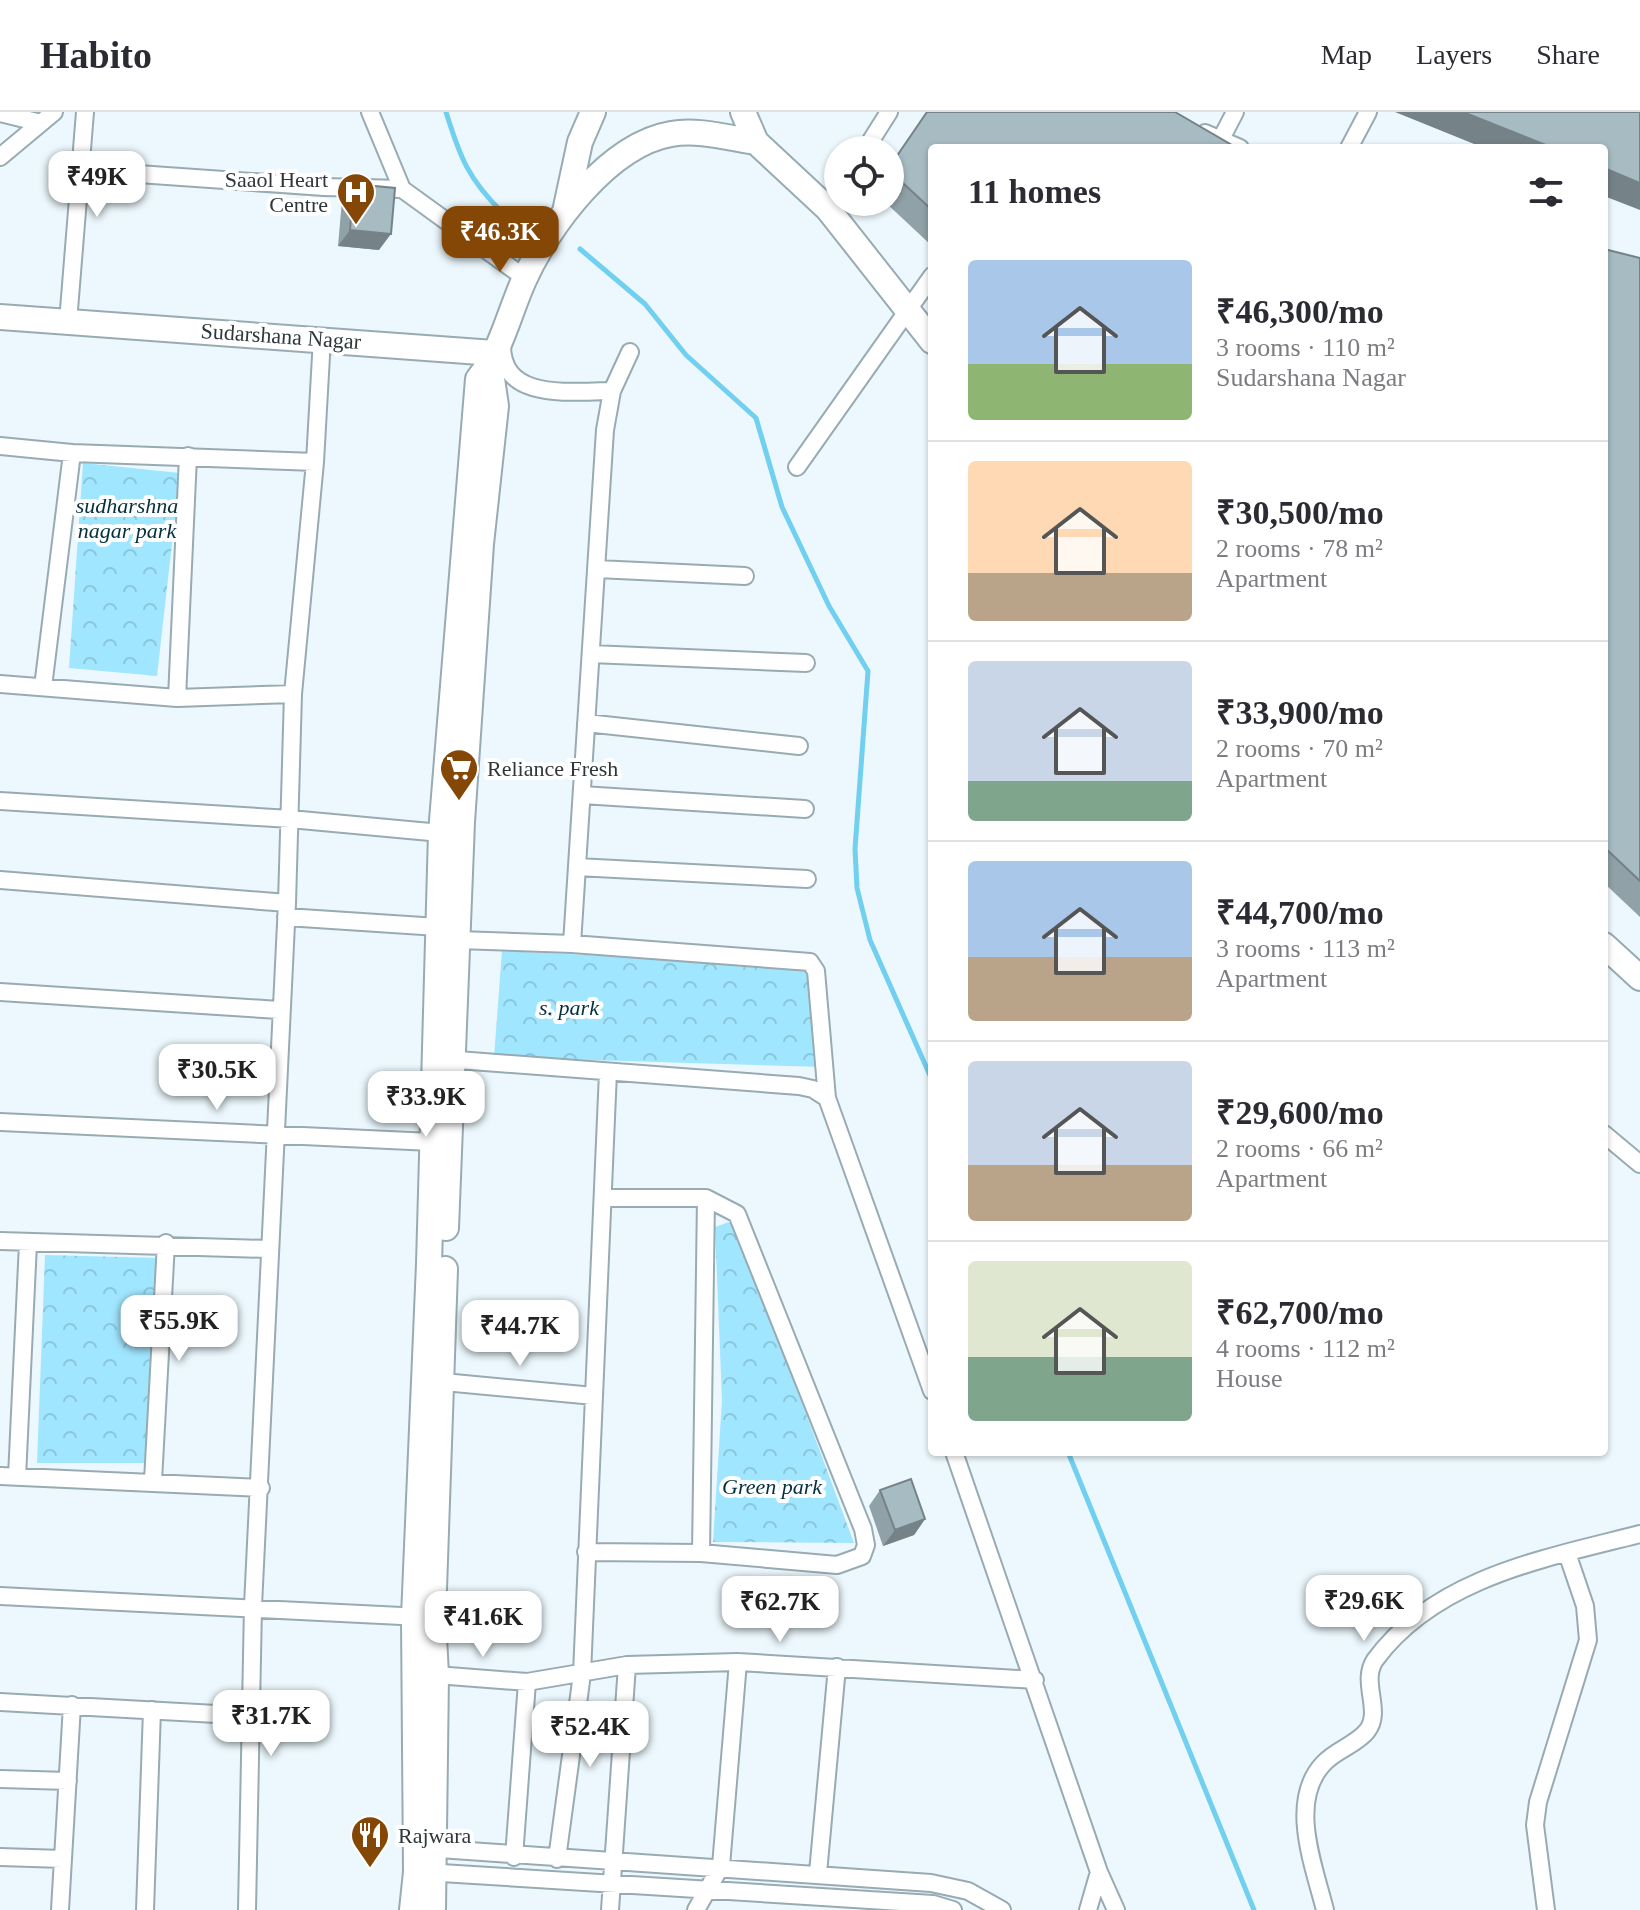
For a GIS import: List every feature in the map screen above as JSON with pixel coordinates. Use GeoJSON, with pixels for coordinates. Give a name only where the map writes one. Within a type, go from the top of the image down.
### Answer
{"type":"FeatureCollection","features":[{"type":"Feature","properties":{"kind":"street"},"geometry":{"type":"LineString","coordinates":[[68,322],[85,112]]}},
{"type":"Feature","properties":{"kind":"street"},"geometry":{"type":"LineString","coordinates":[[370,112],[402,189],[525,278]]}},
{"type":"Feature","properties":{"kind":"street"},"geometry":{"type":"LineString","coordinates":[[448,933],[441,833],[478,379],[495,351],[525,278],[566,207],[580,142],[593,112]]}},
{"type":"Feature","properties":{"kind":"street"},"geometry":{"type":"LineString","coordinates":[[743,112],[756,142],[824,193]]}},
{"type":"Feature","properties":{"kind":"street"},"geometry":{"type":"LineString","coordinates":[[874,136],[889,112]]}},
{"type":"Feature","properties":{"kind":"street"},"geometry":{"type":"LineString","coordinates":[[1221,139],[1235,112]]}},
{"type":"Feature","properties":{"kind":"street"},"geometry":{"type":"LineString","coordinates":[[1351,144],[1368,112]]}},
{"type":"Feature","properties":{"kind":"street"},"geometry":{"type":"LineString","coordinates":[[0,113],[48,117]]}},
{"type":"Feature","properties":{"kind":"street"},"geometry":{"type":"LineString","coordinates":[[0,157],[48,117]]}},
{"type":"Feature","properties":{"kind":"street"},"geometry":{"type":"LineString","coordinates":[[1191,126],[1232,144]]}},
{"type":"Feature","properties":{"kind":"street"},"geometry":{"type":"LineString","coordinates":[[566,207],[632,150],[651,140],[671,134],[687,134],[756,142]]}},
{"type":"Feature","properties":{"kind":"street"},"geometry":{"type":"LineString","coordinates":[[81,170],[324,187],[402,189]]}},
{"type":"Feature","properties":{"kind":"street"},"geometry":{"type":"LineString","coordinates":[[844,216],[907,311],[928,336]]}},
{"type":"Feature","properties":{"kind":"street"},"geometry":{"type":"LineString","coordinates":[[797,467],[928,282]]}},
{"type":"Feature","properties":{"kind":"street","name":"Sudarshana Nagar"},"geometry":{"type":"LineString","coordinates":[[0,317],[495,351]]}},
{"type":"Feature","properties":{"kind":"street"},"geometry":{"type":"LineString","coordinates":[[247,1910],[253,1606],[261,1488],[267,1249],[287,910],[293,694],[315,462],[322,338]]}},
{"type":"Feature","properties":{"kind":"street"},"geometry":{"type":"LineString","coordinates":[[495,351],[516,380],[551,391],[612,391]]}},
{"type":"Feature","properties":{"kind":"street"},"geometry":{"type":"LineString","coordinates":[[433,1910],[425,1860],[423,1618],[448,933],[462,822],[481,544],[496,406],[495,351]]}},
{"type":"Feature","properties":{"kind":"street"},"geometry":{"type":"LineString","coordinates":[[572,944],[605,430],[612,391],[630,352]]}},
{"type":"Feature","properties":{"kind":"street"},"geometry":{"type":"LineString","coordinates":[[0,446],[72,453],[315,462]]}},
{"type":"Feature","properties":{"kind":"street"},"geometry":{"type":"LineString","coordinates":[[43,687],[72,453]]}},
{"type":"Feature","properties":{"kind":"street"},"geometry":{"type":"LineString","coordinates":[[177,698],[188,456]]}},
{"type":"Feature","properties":{"kind":"street"},"geometry":{"type":"LineString","coordinates":[[597,569],[745,576]]}},
{"type":"Feature","properties":{"kind":"street"},"geometry":{"type":"LineString","coordinates":[[591,654],[806,663]]}},
{"type":"Feature","properties":{"kind":"street"},"geometry":{"type":"LineString","coordinates":[[0,684],[177,698],[293,694]]}},
{"type":"Feature","properties":{"kind":"street"},"geometry":{"type":"LineString","coordinates":[[586,723],[799,746]]}},
{"type":"Feature","properties":{"kind":"street"},"geometry":{"type":"LineString","coordinates":[[582,795],[805,809]]}},
{"type":"Feature","properties":{"kind":"street"},"geometry":{"type":"LineString","coordinates":[[0,801],[290,819],[441,833]]}},
{"type":"Feature","properties":{"kind":"street"},"geometry":{"type":"LineString","coordinates":[[577,867],[807,879]]}},
{"type":"Feature","properties":{"kind":"street"},"geometry":{"type":"LineString","coordinates":[[0,880],[287,910],[448,933],[810,962],[816,971],[827,1098],[928,1380]]}},
{"type":"Feature","properties":{"kind":"street"},"geometry":{"type":"LineString","coordinates":[[1608,949],[1640,978]]}},
{"type":"Feature","properties":{"kind":"street"},"geometry":{"type":"LineString","coordinates":[[0,992],[279,1010]]}},
{"type":"Feature","properties":{"kind":"street"},"geometry":{"type":"LineString","coordinates":[[444,1059],[799,1086],[827,1098]]}},
{"type":"Feature","properties":{"kind":"street"},"geometry":{"type":"LineString","coordinates":[[433,1381],[432,1142],[444,1059]]}},
{"type":"Feature","properties":{"kind":"street"},"geometry":{"type":"LineString","coordinates":[[557,1859],[582,1674],[608,1072]]}},
{"type":"Feature","properties":{"kind":"street"},"geometry":{"type":"LineString","coordinates":[[0,1122],[432,1142]]}},
{"type":"Feature","properties":{"kind":"street"},"geometry":{"type":"LineString","coordinates":[[1608,1137],[1640,1164]]}},
{"type":"Feature","properties":{"kind":"street"},"geometry":{"type":"LineString","coordinates":[[586,1552],[701,1553],[837,1565],[862,1556],[866,1545],[863,1529],[737,1214],[706,1198],[603,1198]]}},
{"type":"Feature","properties":{"kind":"street"},"geometry":{"type":"LineString","coordinates":[[701,1553],[706,1198]]}},
{"type":"Feature","properties":{"kind":"street"},"geometry":{"type":"LineString","coordinates":[[0,1241],[166,1243],[267,1249]]}},
{"type":"Feature","properties":{"kind":"street"},"geometry":{"type":"LineString","coordinates":[[28,1243],[9,1476],[261,1488]]}},
{"type":"Feature","properties":{"kind":"street"},"geometry":{"type":"LineString","coordinates":[[153,1481],[166,1243]]}},
{"type":"Feature","properties":{"kind":"street"},"geometry":{"type":"LineString","coordinates":[[433,1381],[594,1396]]}},
{"type":"Feature","properties":{"kind":"street"},"geometry":{"type":"LineString","coordinates":[[955,1456],[1099,1872],[1116,1910]]}},
{"type":"Feature","properties":{"kind":"street"},"geometry":{"type":"LineString","coordinates":[[1325,1910],[1309,1843],[1305,1809],[1311,1781],[1324,1762],[1366,1732],[1371,1723],[1369,1677],[1375,1661],[1400,1634],[1470,1585],[1567,1553],[1640,1534]]}},
{"type":"Feature","properties":{"kind":"street"},"geometry":{"type":"LineString","coordinates":[[1546,1910],[1535,1825],[1538,1802],[1588,1640],[1589,1622],[1567,1553]]}},
{"type":"Feature","properties":{"kind":"street"},"geometry":{"type":"LineString","coordinates":[[0,1596],[253,1606],[423,1618]]}},
{"type":"Feature","properties":{"kind":"street"},"geometry":{"type":"LineString","coordinates":[[412,1910],[425,1860],[436,1675],[423,1618]]}},
{"type":"Feature","properties":{"kind":"street"},"geometry":{"type":"LineString","coordinates":[[436,1675],[527,1682],[627,1665],[738,1662],[1035,1680]]}},
{"type":"Feature","properties":{"kind":"street"},"geometry":{"type":"LineString","coordinates":[[696,1910],[721,1866],[738,1662]]}},
{"type":"Feature","properties":{"kind":"street"},"geometry":{"type":"LineString","coordinates":[[610,1910],[627,1665]]}},
{"type":"Feature","properties":{"kind":"street"},"geometry":{"type":"LineString","coordinates":[[818,1873],[837,1667]]}},
{"type":"Feature","properties":{"kind":"street"},"geometry":{"type":"LineString","coordinates":[[514,1857],[527,1682]]}},
{"type":"Feature","properties":{"kind":"street"},"geometry":{"type":"LineString","coordinates":[[0,1702],[252,1716]]}},
{"type":"Feature","properties":{"kind":"street"},"geometry":{"type":"LineString","coordinates":[[60,1910],[72,1705]]}},
{"type":"Feature","properties":{"kind":"street"},"geometry":{"type":"LineString","coordinates":[[145,1910],[152,1710]]}},
{"type":"Feature","properties":{"kind":"street"},"geometry":{"type":"LineString","coordinates":[[0,1779],[68,1781]]}},
{"type":"Feature","properties":{"kind":"street"},"geometry":{"type":"LineString","coordinates":[[0,1857],[63,1859]]}},
{"type":"Feature","properties":{"kind":"street"},"geometry":{"type":"LineString","coordinates":[[425,1860],[514,1857],[721,1866],[867,1877],[931,1883],[968,1891],[1002,1910]]}},
{"type":"Feature","properties":{"kind":"street"},"geometry":{"type":"LineString","coordinates":[[425,1860],[611,1882],[709,1888],[864,1905],[933,1904],[956,1910],[968,1891]]}},
{"type":"Feature","properties":{"kind":"street"},"geometry":{"type":"LineString","coordinates":[[1088,1910],[1099,1872]]}},
{"type":"Feature","properties":{"kind":"street"},"geometry":{"type":"LineString","coordinates":[[864,1905],[867,1877]]}},
{"type":"Feature","properties":{"kind":"green space","name":"sudharshna nagar park"},"geometry":{"type":"Polygon","coordinates":[[[83,463],[180,473],[157,676],[69,668],[83,463]]]}},
{"type":"Feature","properties":{"kind":"green space","name":"s. park"},"geometry":{"type":"Polygon","coordinates":[[[502,951],[823,966],[823,1067],[494,1057],[502,951]]]}},
{"type":"Feature","properties":{"kind":"green space","name":"Green park"},"geometry":{"type":"Polygon","coordinates":[[[729,1222],[740,1236],[854,1543],[713,1542],[722,1400],[715,1227],[729,1222]]]}},
{"type":"Feature","properties":{"kind":"green space"},"geometry":{"type":"Polygon","coordinates":[[[45,1255],[159,1258],[147,1463],[37,1463],[45,1255]]]}},
{"type":"Feature","properties":{"kind":"building"},"geometry":{"type":"Polygon","coordinates":[[[927,112],[1175,112],[1230,144],[928,144],[928,206],[904,184],[904,146],[927,112]]]}},
{"type":"Feature","properties":{"kind":"building"},"geometry":{"type":"Polygon","coordinates":[[[1463,112],[1640,112],[1640,183],[1608,170],[1608,144],[1543,144],[1463,112]]]}},
{"type":"Feature","properties":{"kind":"building"},"geometry":{"type":"Polygon","coordinates":[[[354,184],[395,188],[391,234],[350,230],[354,184]]]}},
{"type":"Feature","properties":{"kind":"building"},"geometry":{"type":"Polygon","coordinates":[[[1608,250],[1640,258],[1640,881],[1608,851],[1608,250]]]}},
{"type":"Feature","properties":{"kind":"building"},"geometry":{"type":"Polygon","coordinates":[[[911,1479],[925,1519],[895,1530],[880,1490],[911,1479]]]}},
{"type":"Feature","properties":{"kind":"waterway"},"geometry":{"type":"LineString","coordinates":[[446,112],[473,178],[503,213]]}},
{"type":"Feature","properties":{"kind":"waterway"},"geometry":{"type":"LineString","coordinates":[[580,249],[645,304],[686,355],[756,418],[782,507],[829,606],[868,671],[855,849],[857,888],[870,940],[928,1071]]}},
{"type":"Feature","properties":{"kind":"waterway"},"geometry":{"type":"LineString","coordinates":[[1070,1456],[1254,1910]]}},
{"type":"Feature","properties":{"kind":"place","name":"Saaol Heart Centre"},"geometry":{"type":"Point","coordinates":[356,226]}},
{"type":"Feature","properties":{"kind":"place","name":"Reliance Fresh"},"geometry":{"type":"Point","coordinates":[459,802]}},
{"type":"Feature","properties":{"kind":"place","name":"Rajwara"},"geometry":{"type":"Point","coordinates":[370,1869]}}]}
